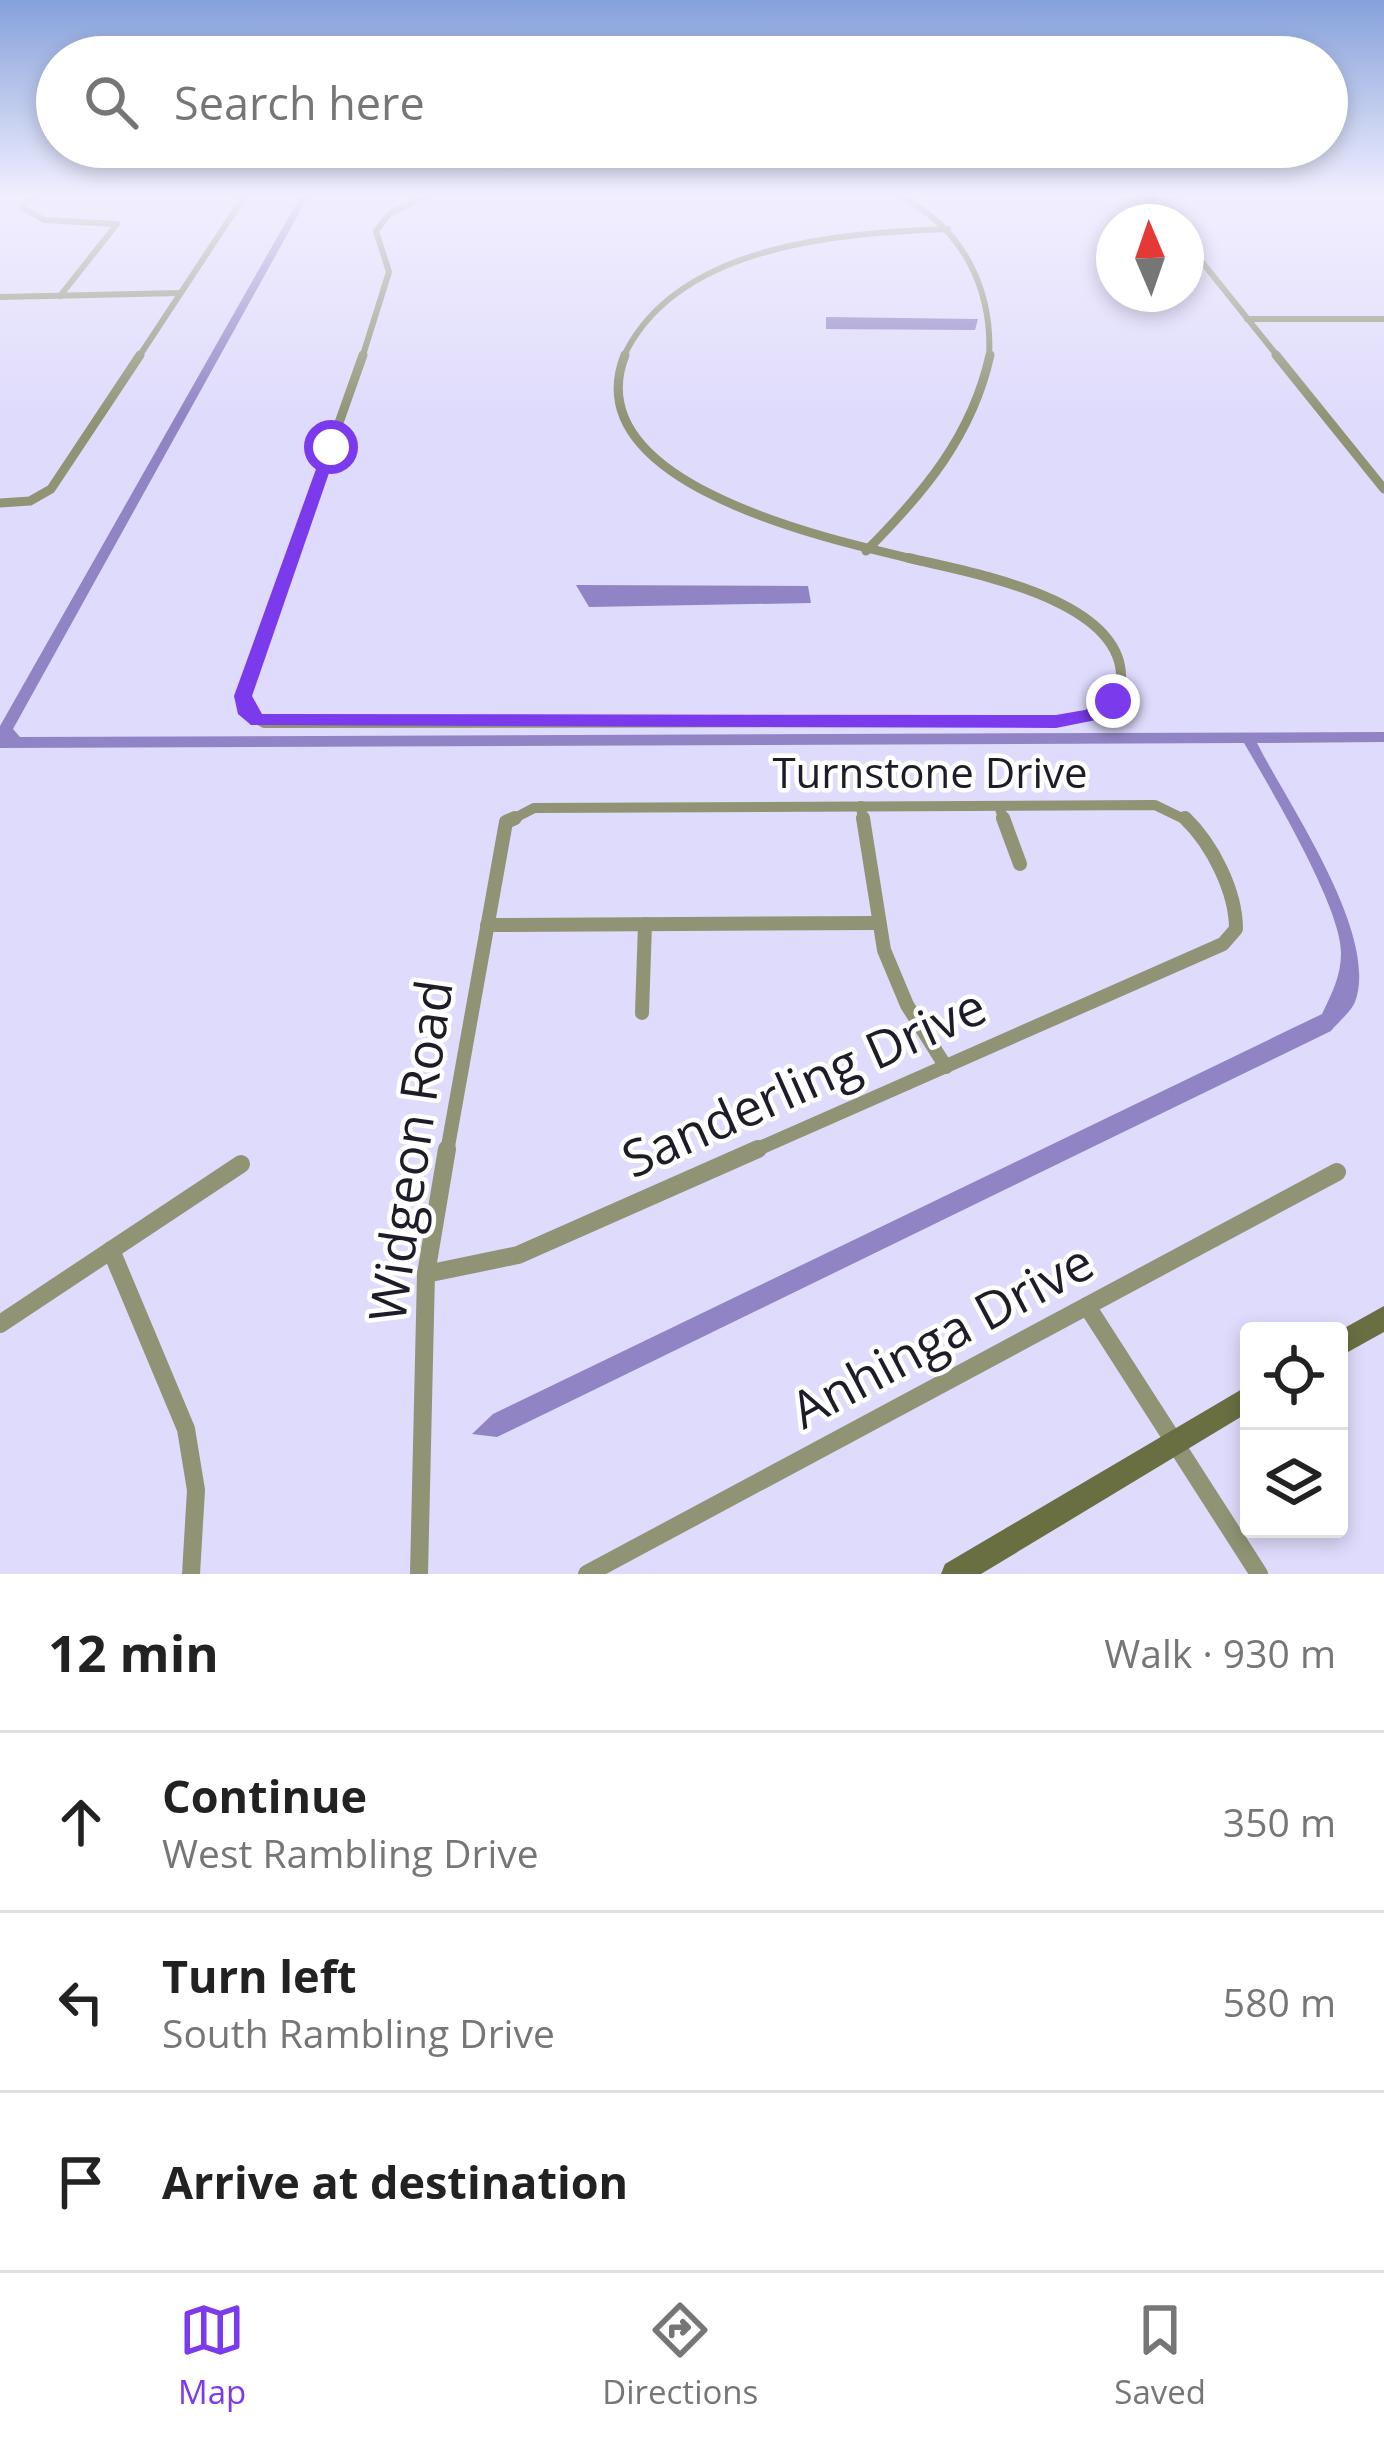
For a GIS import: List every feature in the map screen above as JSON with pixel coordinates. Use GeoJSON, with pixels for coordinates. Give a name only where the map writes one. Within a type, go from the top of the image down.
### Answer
{"type":"FeatureCollection","features":[{"type":"Feature","properties":{"kind":"street"},"geometry":{"type":"LineString","coordinates":[[60,296],[80,270]]}},
{"type":"Feature","properties":{"kind":"street"},"geometry":{"type":"LineString","coordinates":[[0,503],[30,500],[51,490],[195,270]]}},
{"type":"Feature","properties":{"kind":"street"},"geometry":{"type":"LineString","coordinates":[[389,270],[245,690],[248,714],[279,724],[1056,722],[1089,716],[1113,701],[1123,681],[1119,658],[1101,631],[1076,611],[1021,587],[866,551],[712,493],[638,442],[621,409],[620,365],[634,337],[663,307],[725,270]]}},
{"type":"Feature","properties":{"kind":"street"},"geometry":{"type":"LineString","coordinates":[[866,551],[921,496],[960,442],[984,387],[990,353],[986,302],[975,270]]}},
{"type":"Feature","properties":{"kind":"street"},"geometry":{"type":"LineString","coordinates":[[1209,270],[1384,489]]}},
{"type":"Feature","properties":{"kind":"street"},"geometry":{"type":"LineString","coordinates":[[0,297],[180,293]]}},
{"type":"Feature","properties":{"kind":"street"},"geometry":{"type":"LineString","coordinates":[[1247,319],[1384,319]]}},
{"type":"Feature","properties":{"kind":"street","name":"Turnstone Drive"},"geometry":{"type":"LineString","coordinates":[[512,817],[534,808],[1155,805],[1187,816],[1198,827],[1236,916],[1233,935],[1210,950]]}},
{"type":"Feature","properties":{"kind":"street"},"geometry":{"type":"LineString","coordinates":[[861,806],[878,923],[894,977],[946,1066]]}},
{"type":"Feature","properties":{"kind":"street"},"geometry":{"type":"LineString","coordinates":[[999,806],[1020,864]]}},
{"type":"Feature","properties":{"kind":"street","name":"Widgeon Road"},"geometry":{"type":"LineString","coordinates":[[419,1574],[426,1274],[500,835],[512,817]]}},
{"type":"Feature","properties":{"kind":"street"},"geometry":{"type":"LineString","coordinates":[[487,925],[878,923]]}},
{"type":"Feature","properties":{"kind":"street"},"geometry":{"type":"LineString","coordinates":[[642,1013],[645,924]]}},
{"type":"Feature","properties":{"kind":"street","name":"Sanderling Drive"},"geometry":{"type":"LineString","coordinates":[[426,1274],[518,1255],[1210,950]]}},
{"type":"Feature","properties":{"kind":"street"},"geometry":{"type":"LineString","coordinates":[[0,1324],[241,1164]]}},
{"type":"Feature","properties":{"kind":"street","name":"Anhinga Drive"},"geometry":{"type":"LineString","coordinates":[[587,1574],[1337,1172]]}},
{"type":"Feature","properties":{"kind":"street"},"geometry":{"type":"LineString","coordinates":[[111,1250],[189,1443],[196,1490],[190,1574]]}},
{"type":"Feature","properties":{"kind":"street"},"geometry":{"type":"LineString","coordinates":[[1088,1306],[1259,1574]]}},
{"type":"Feature","properties":{"kind":"street"},"geometry":{"type":"LineString","coordinates":[[1348,1340],[1384,1318]]}},
{"type":"Feature","properties":{"kind":"street"},"geometry":{"type":"LineString","coordinates":[[955,1574],[1240,1403]]}},
{"type":"Feature","properties":{"kind":"shaded area"},"geometry":{"type":"Polygon","coordinates":[[[258,270],[267,270],[13,729],[20,737],[1384,732],[1384,742],[1257,743],[1327,870],[1355,942],[1359,974],[1355,1002],[1331,1031],[497,1437],[472,1434],[493,1414],[1322,1014],[1338,977],[1338,933],[1317,878],[1244,743],[0,748],[0,726],[258,270]]]}},
{"type":"Feature","properties":{"kind":"shaded area"},"geometry":{"type":"Polygon","coordinates":[[[826,317],[978,319],[975,330],[826,329],[826,317]]]}},
{"type":"Feature","properties":{"kind":"shaded area"},"geometry":{"type":"Polygon","coordinates":[[[576,585],[808,586],[811,603],[589,607],[576,585]]]}},
{"type":"Feature","properties":{"kind":"route"},"geometry":{"type":"LineString","coordinates":[[331,447],[243,696],[245,710],[258,721],[1056,722],[1089,716],[1113,701]]}}]}
